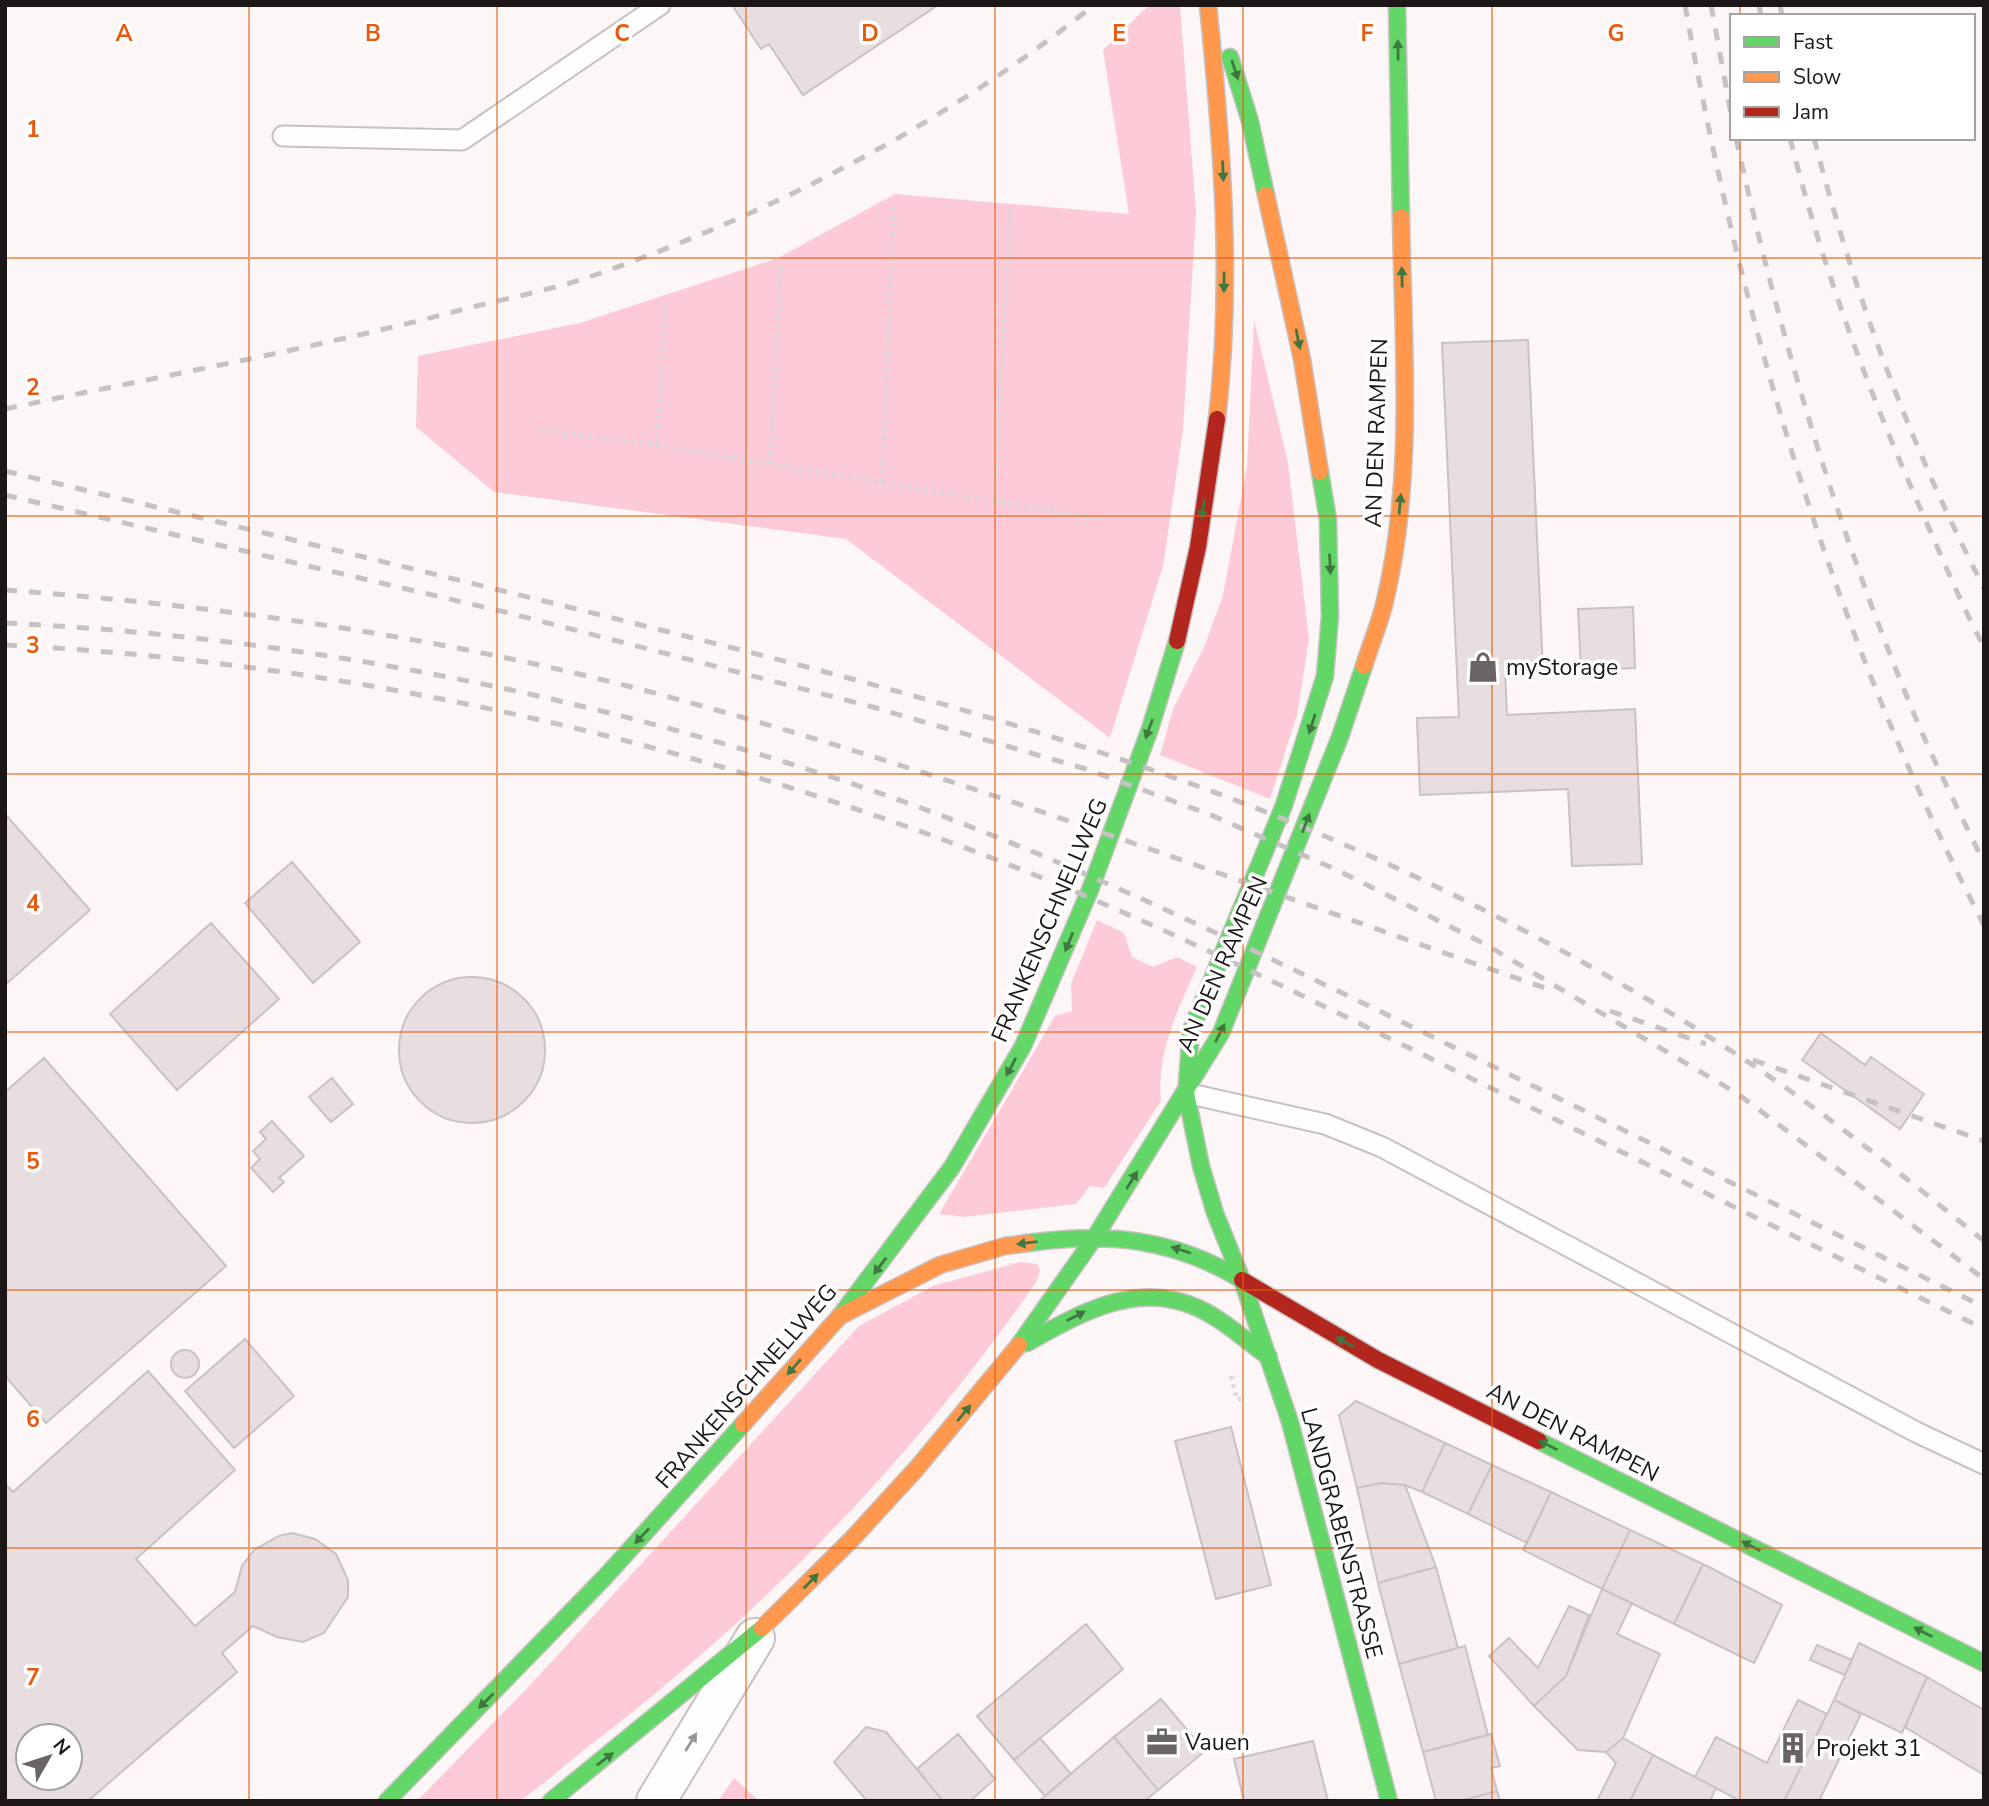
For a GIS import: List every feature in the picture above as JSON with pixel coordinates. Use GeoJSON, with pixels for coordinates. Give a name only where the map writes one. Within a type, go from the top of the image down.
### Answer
{"type":"FeatureCollection","features":[{"type":"Feature","properties":{"kind":"main road"},"geometry":{"type":"LineString","coordinates":[[1210,5],[1250,121],[1299,347],[1328,520],[1330,617],[1325,676],[1300,760],[1191,1030],[1186,1093],[1208,1190],[1242,1280]]}},
{"type":"Feature","properties":{"kind":"main road","name":"FRANKENSCHNELLWEG"},"geometry":{"type":"LineString","coordinates":[[387,1801],[614,1567],[840,1316],[938,1188],[999,1088],[1042,1006],[1109,842],[1179,635],[1207,486],[1223,346],[1222,140],[1210,5]]}},
{"type":"Feature","properties":{"kind":"main road","name":"AN DEN RAMPEN"},"geometry":{"type":"LineString","coordinates":[[1186,1093],[1230,1013],[1340,737],[1384,605],[1400,508],[1403,431],[1397,5]]}},
{"type":"Feature","properties":{"kind":"main road"},"geometry":{"type":"LineString","coordinates":[[551,1801],[638,1733],[761,1628],[852,1539],[917,1468],[1016,1349],[1095,1237],[1186,1093]]}},
{"type":"Feature","properties":{"kind":"main road","name":"AN DEN RAMPEN"},"geometry":{"type":"LineString","coordinates":[[840,1316],[926,1270],[1005,1246],[1095,1237],[1139,1240],[1185,1250],[1242,1280],[1378,1360],[1984,1663]]}},
{"type":"Feature","properties":{"kind":"main road","name":"LANDGRABENSTRASSE"},"geometry":{"type":"LineString","coordinates":[[1242,1280],[1290,1422],[1389,1801]]}},
{"type":"Feature","properties":{"kind":"main road"},"geometry":{"type":"LineString","coordinates":[[1016,1349],[1096,1306],[1150,1295],[1167,1296],[1199,1308],[1269,1357]]}},
{"type":"Feature","properties":{"kind":"street"},"geometry":{"type":"LineString","coordinates":[[656,1801],[761,1628]]}},
{"type":"Feature","properties":{"kind":"lane"},"geometry":{"type":"LineString","coordinates":[[283,136],[462,141],[660,5]]}},
{"type":"Feature","properties":{"kind":"lane"},"geometry":{"type":"LineString","coordinates":[[1186,1093],[1325,1124],[1382,1147],[1916,1432],[1984,1464]]}},
{"type":"Feature","properties":{"kind":"path"},"geometry":{"type":"LineString","coordinates":[[882,482],[894,200]]}},
{"type":"Feature","properties":{"kind":"path"},"geometry":{"type":"LineString","coordinates":[[995,501],[1010,204]]}},
{"type":"Feature","properties":{"kind":"path"},"geometry":{"type":"LineString","coordinates":[[770,464],[781,262]]}},
{"type":"Feature","properties":{"kind":"path"},"geometry":{"type":"LineString","coordinates":[[657,445],[666,302]]}},
{"type":"Feature","properties":{"kind":"path"},"geometry":{"type":"LineString","coordinates":[[538,429],[657,445],[1101,519]]}},
{"type":"Feature","properties":{"kind":"shaded area"},"geometry":{"type":"Polygon","coordinates":[[[1149,5],[1180,5],[1196,212],[1183,430],[1163,566],[1110,738],[846,539],[494,492],[416,427],[418,356],[580,323],[778,258],[895,194],[1129,214],[1103,50],[1149,5]]]}},
{"type":"Feature","properties":{"kind":"shaded area"},"geometry":{"type":"Polygon","coordinates":[[[1254,320],[1288,463],[1309,639],[1297,715],[1270,799],[1160,755],[1173,709],[1205,645],[1223,595],[1247,466],[1254,320]]]}},
{"type":"Feature","properties":{"kind":"shaded area"},"geometry":{"type":"Polygon","coordinates":[[[1097,920],[1124,933],[1132,957],[1153,967],[1177,957],[1197,967],[1176,1015],[1165,1049],[1160,1083],[1161,1101],[1104,1188],[1090,1186],[1076,1204],[964,1217],[939,1214],[1055,1016],[1072,1011],[1071,984],[1097,920]]]}},
{"type":"Feature","properties":{"kind":"shaded area"},"geometry":{"type":"Polygon","coordinates":[[[1020,1262],[1037,1264],[1040,1271],[1037,1281],[940,1410],[831,1531],[714,1643],[524,1798],[510,1802],[484,1803],[417,1801],[533,1682],[859,1326],[933,1286],[1020,1262]]]}},
{"type":"Feature","properties":{"kind":"shaded area"},"geometry":{"type":"Polygon","coordinates":[[[734,1778],[759,1801],[718,1801],[734,1778]]]}},
{"type":"Feature","properties":{"kind":"building"},"geometry":{"type":"Polygon","coordinates":[[[732,5],[938,5],[803,95],[769,44],[761,49],[732,5]]]}},
{"type":"Feature","properties":{"kind":"building"},"geometry":{"type":"Polygon","coordinates":[[[1528,340],[1543,670],[1505,671],[1507,715],[1635,709],[1642,864],[1572,866],[1568,789],[1420,795],[1417,718],[1459,717],[1442,343],[1528,340]]]}},
{"type":"Feature","properties":{"kind":"building"},"geometry":{"type":"Polygon","coordinates":[[[1633,607],[1635,668],[1581,670],[1578,609],[1633,607]]]}},
{"type":"Feature","properties":{"kind":"building"},"geometry":{"type":"Polygon","coordinates":[[[5,814],[90,910],[5,985],[5,814]]]}},
{"type":"Feature","properties":{"kind":"building"},"geometry":{"type":"Polygon","coordinates":[[[292,862],[360,942],[313,983],[245,903],[292,862]]]}},
{"type":"Feature","properties":{"kind":"building"},"geometry":{"type":"Polygon","coordinates":[[[211,923],[279,999],[177,1090],[110,1014],[211,923]]]}},
{"type":"Feature","properties":{"kind":"building"},"geometry":{"type":"Polygon","coordinates":[[[472,977],[500,982],[524,998],[540,1022],[545,1050],[540,1078],[524,1102],[500,1118],[472,1123],[444,1118],[420,1102],[404,1078],[399,1050],[404,1022],[420,998],[444,982],[472,977]]]}},
{"type":"Feature","properties":{"kind":"building"},"geometry":{"type":"Polygon","coordinates":[[[1821,1033],[1865,1065],[1871,1057],[1924,1094],[1900,1129],[1802,1060],[1821,1033]]]}},
{"type":"Feature","properties":{"kind":"building"},"geometry":{"type":"Polygon","coordinates":[[[44,1058],[226,1266],[46,1423],[5,1376],[5,1092],[44,1058]]]}},
{"type":"Feature","properties":{"kind":"building"},"geometry":{"type":"Polygon","coordinates":[[[332,1078],[353,1104],[331,1122],[309,1097],[332,1078]]]}},
{"type":"Feature","properties":{"kind":"building"},"geometry":{"type":"Polygon","coordinates":[[[272,1121],[304,1156],[279,1178],[284,1182],[273,1192],[251,1168],[260,1159],[253,1151],[266,1139],[260,1132],[272,1121]]]}},
{"type":"Feature","properties":{"kind":"building"},"geometry":{"type":"Polygon","coordinates":[[[245,1339],[294,1396],[234,1448],[185,1391],[245,1339]]]}},
{"type":"Feature","properties":{"kind":"building"},"geometry":{"type":"Polygon","coordinates":[[[185,1350],[195,1354],[199,1364],[195,1374],[185,1378],[175,1374],[171,1364],[175,1354],[185,1350]]]}},
{"type":"Feature","properties":{"kind":"building"},"geometry":{"type":"Polygon","coordinates":[[[148,1371],[235,1470],[136,1559],[195,1626],[235,1592],[242,1566],[254,1550],[279,1536],[292,1533],[315,1539],[336,1554],[348,1580],[348,1597],[324,1633],[303,1642],[277,1637],[253,1626],[222,1653],[237,1672],[88,1801],[5,1801],[5,1484],[13,1492],[148,1371]]]}},
{"type":"Feature","properties":{"kind":"building"},"geometry":{"type":"Polygon","coordinates":[[[1356,1401],[1445,1443],[1422,1492],[1405,1485],[1380,1483],[1357,1488],[1339,1415],[1356,1401]]]}},
{"type":"Feature","properties":{"kind":"building"},"geometry":{"type":"Polygon","coordinates":[[[1231,1427],[1271,1585],[1216,1599],[1175,1441],[1231,1427]]]}},
{"type":"Feature","properties":{"kind":"building"},"geometry":{"type":"Polygon","coordinates":[[[1445,1443],[1492,1465],[1468,1514],[1422,1492],[1445,1443]]]}},
{"type":"Feature","properties":{"kind":"building"},"geometry":{"type":"Polygon","coordinates":[[[1492,1465],[1551,1492],[1527,1543],[1468,1514],[1492,1465]]]}},
{"type":"Feature","properties":{"kind":"building"},"geometry":{"type":"Polygon","coordinates":[[[1380,1483],[1405,1485],[1436,1567],[1378,1583],[1357,1488],[1380,1483]]]}},
{"type":"Feature","properties":{"kind":"building"},"geometry":{"type":"Polygon","coordinates":[[[1551,1492],[1630,1530],[1602,1589],[1523,1550],[1551,1492]]]}},
{"type":"Feature","properties":{"kind":"building"},"geometry":{"type":"Polygon","coordinates":[[[1630,1530],[1703,1564],[1674,1624],[1602,1589],[1630,1530]]]}},
{"type":"Feature","properties":{"kind":"building"},"geometry":{"type":"Polygon","coordinates":[[[1703,1564],[1782,1605],[1754,1663],[1674,1624],[1703,1564]]]}},
{"type":"Feature","properties":{"kind":"building"},"geometry":{"type":"Polygon","coordinates":[[[1436,1567],[1458,1648],[1399,1664],[1378,1583],[1436,1567]]]}},
{"type":"Feature","properties":{"kind":"building"},"geometry":{"type":"Polygon","coordinates":[[[1602,1589],[1632,1603],[1617,1634],[1660,1654],[1623,1738],[1606,1752],[1578,1750],[1534,1706],[1566,1676],[1602,1589]]]}},
{"type":"Feature","properties":{"kind":"building"},"geometry":{"type":"Polygon","coordinates":[[[1569,1606],[1589,1615],[1566,1676],[1534,1706],[1489,1656],[1509,1638],[1538,1668],[1569,1606]]]}},
{"type":"Feature","properties":{"kind":"building"},"geometry":{"type":"Polygon","coordinates":[[[1086,1624],[1123,1669],[1014,1760],[977,1716],[1086,1624]]]}},
{"type":"Feature","properties":{"kind":"building"},"geometry":{"type":"Polygon","coordinates":[[[1859,1643],[1927,1677],[1902,1733],[1834,1700],[1859,1643]]]}},
{"type":"Feature","properties":{"kind":"building"},"geometry":{"type":"Polygon","coordinates":[[[1817,1645],[1852,1660],[1845,1675],[1810,1660],[1817,1645]]]}},
{"type":"Feature","properties":{"kind":"building"},"geometry":{"type":"Polygon","coordinates":[[[1465,1646],[1488,1735],[1423,1752],[1399,1664],[1465,1646]]]}},
{"type":"Feature","properties":{"kind":"building"},"geometry":{"type":"Polygon","coordinates":[[[1927,1677],[1984,1710],[1984,1775],[1905,1727],[1927,1677]]]}},
{"type":"Feature","properties":{"kind":"building"},"geometry":{"type":"Polygon","coordinates":[[[1161,1699],[1205,1751],[1158,1790],[1114,1737],[1161,1699]]]}},
{"type":"Feature","properties":{"kind":"building","name":"Projekt 31"},"geometry":{"type":"Polygon","coordinates":[[[1798,1700],[1827,1714],[1784,1801],[1740,1801],[1695,1777],[1716,1737],[1767,1763],[1798,1700]]]}},
{"type":"Feature","properties":{"kind":"building"},"geometry":{"type":"Polygon","coordinates":[[[1834,1700],[1861,1714],[1819,1801],[1784,1801],[1834,1700]]]}},
{"type":"Feature","properties":{"kind":"building"},"geometry":{"type":"Polygon","coordinates":[[[866,1727],[886,1732],[943,1801],[867,1801],[834,1762],[866,1727]]]}},
{"type":"Feature","properties":{"kind":"building"},"geometry":{"type":"Polygon","coordinates":[[[958,1734],[995,1779],[970,1801],[943,1801],[917,1769],[958,1734]]]}},
{"type":"Feature","properties":{"kind":"building"},"geometry":{"type":"Polygon","coordinates":[[[1491,1734],[1500,1766],[1491,1768],[1497,1791],[1460,1801],[1436,1801],[1423,1752],[1491,1734]]]}},
{"type":"Feature","properties":{"kind":"building"},"geometry":{"type":"Polygon","coordinates":[[[1114,1737],[1158,1790],[1145,1801],[1039,1801],[1114,1737]]]}},
{"type":"Feature","properties":{"kind":"building"},"geometry":{"type":"Polygon","coordinates":[[[1040,1738],[1071,1774],[1045,1796],[1014,1760],[1040,1738]]]}},
{"type":"Feature","properties":{"kind":"building"},"geometry":{"type":"Polygon","coordinates":[[[1623,1738],[1653,1755],[1630,1801],[1597,1801],[1616,1763],[1606,1752],[1623,1738]]]}},
{"type":"Feature","properties":{"kind":"building"},"geometry":{"type":"Polygon","coordinates":[[[1313,1741],[1328,1801],[1244,1801],[1234,1759],[1313,1741]]]}},
{"type":"Feature","properties":{"kind":"building"},"geometry":{"type":"Polygon","coordinates":[[[1653,1755],[1716,1788],[1710,1801],[1630,1801],[1653,1755]]]}},
{"type":"Feature","properties":{"kind":"building"},"geometry":{"type":"Polygon","coordinates":[[[1497,1791],[1500,1801],[1460,1801],[1497,1791]]]}},
{"type":"Feature","properties":{"kind":"railway"},"geometry":{"type":"LineString","coordinates":[[5,409],[356,336],[552,288],[598,274],[730,222],[857,160],[979,89],[1094,5]]}},
{"type":"Feature","properties":{"kind":"railway"},"geometry":{"type":"LineString","coordinates":[[1685,5],[1734,242],[1800,477],[1839,592],[1882,705],[1931,816],[1984,925]]}},
{"type":"Feature","properties":{"kind":"railway"},"geometry":{"type":"LineString","coordinates":[[1711,5],[1730,108]]}},
{"type":"Feature","properties":{"kind":"railway"},"geometry":{"type":"LineString","coordinates":[[1759,5],[1761,14]]}},
{"type":"Feature","properties":{"kind":"railway"},"geometry":{"type":"LineString","coordinates":[[1780,5],[1782,14]]}},
{"type":"Feature","properties":{"kind":"railway"},"geometry":{"type":"LineString","coordinates":[[1736,140],[1771,285],[1835,502],[1914,714],[1984,863]]}},
{"type":"Feature","properties":{"kind":"railway"},"geometry":{"type":"LineString","coordinates":[[1791,140],[1830,277],[1863,368],[1917,501],[1984,647]]}},
{"type":"Feature","properties":{"kind":"railway"},"geometry":{"type":"LineString","coordinates":[[1815,140],[1847,254],[1886,368],[1932,479],[1984,588]]}},
{"type":"Feature","properties":{"kind":"railway"},"geometry":{"type":"LineString","coordinates":[[5,471],[733,648],[907,694],[1080,746],[1250,806],[1334,840],[1484,910],[1631,989],[1792,1092],[1984,1241]]}},
{"type":"Feature","properties":{"kind":"railway"},"geometry":{"type":"LineString","coordinates":[[5,495],[505,612],[869,706],[1086,769],[1211,815],[1335,869],[1483,943],[1738,1094],[1984,1279]]}},
{"type":"Feature","properties":{"kind":"railway"},"geometry":{"type":"LineString","coordinates":[[5,590],[167,605],[329,626],[489,654],[647,691],[875,757],[988,794],[1548,989]]}},
{"type":"Feature","properties":{"kind":"railway"},"geometry":{"type":"LineString","coordinates":[[5,623],[117,630],[229,642],[453,678],[564,702],[673,730],[888,796],[1027,849],[1230,940],[1984,1307]]}},
{"type":"Feature","properties":{"kind":"railway"},"geometry":{"type":"LineString","coordinates":[[5,645],[132,654],[384,688],[510,713],[634,743],[757,777],[878,816],[1055,883],[1226,959],[1984,1329]]}},
{"type":"Feature","properties":{"kind":"railway"},"geometry":{"type":"LineString","coordinates":[[1610,1011],[1706,1044]]}},
{"type":"Feature","properties":{"kind":"railway"},"geometry":{"type":"LineString","coordinates":[[1753,1060],[1984,1141]]}},
{"type":"Feature","properties":{"kind":"traffic: fast"},"geometry":{"type":"LineString","coordinates":[[1397,5],[1401,217]]}},
{"type":"Feature","properties":{"kind":"traffic: fast"},"geometry":{"type":"LineString","coordinates":[[1230,57],[1250,121],[1266,195]]}},
{"type":"Feature","properties":{"kind":"traffic: fast"},"geometry":{"type":"LineString","coordinates":[[1187,1084],[1191,1030],[1284,805],[1325,676],[1330,616],[1328,520],[1320,472]]}},
{"type":"Feature","properties":{"kind":"traffic: fast"},"geometry":{"type":"LineString","coordinates":[[840,1316],[952,1167],[1023,1046],[1090,890],[1150,729],[1177,641]]}},
{"type":"Feature","properties":{"kind":"traffic: fast"},"geometry":{"type":"LineString","coordinates":[[1019,1345],[1095,1237],[1221,1033],[1340,737],[1364,666]]}},
{"type":"Feature","properties":{"kind":"traffic: fast"},"geometry":{"type":"LineString","coordinates":[[1186,1093],[1201,1166],[1215,1213],[1242,1280],[1290,1422],[1389,1801]]}},
{"type":"Feature","properties":{"kind":"traffic: fast"},"geometry":{"type":"LineString","coordinates":[[1028,1243],[1085,1238],[1139,1242],[1191,1255],[1242,1280]]}},
{"type":"Feature","properties":{"kind":"traffic: fast"},"geometry":{"type":"LineString","coordinates":[[1027,1343],[1088,1311],[1131,1299],[1153,1297],[1175,1300],[1208,1313],[1269,1357]]}},
{"type":"Feature","properties":{"kind":"traffic: fast"},"geometry":{"type":"LineString","coordinates":[[387,1801],[605,1577],[743,1424]]}},
{"type":"Feature","properties":{"kind":"traffic: fast"},"geometry":{"type":"LineString","coordinates":[[1539,1441],[1984,1663]]}},
{"type":"Feature","properties":{"kind":"traffic: fast"},"geometry":{"type":"LineString","coordinates":[[551,1801],[762,1628]]}},
{"type":"Feature","properties":{"kind":"traffic: slow"},"geometry":{"type":"LineString","coordinates":[[1208,5],[1224,212],[1224,316],[1217,419]]}},
{"type":"Feature","properties":{"kind":"traffic: slow"},"geometry":{"type":"LineString","coordinates":[[1266,195],[1302,359],[1320,472]]}},
{"type":"Feature","properties":{"kind":"traffic: slow"},"geometry":{"type":"LineString","coordinates":[[1364,666],[1380,620],[1394,557],[1404,461],[1405,363],[1401,217]]}},
{"type":"Feature","properties":{"kind":"traffic: slow"},"geometry":{"type":"LineString","coordinates":[[743,1424],[840,1316],[940,1265],[1005,1246],[1028,1243]]}},
{"type":"Feature","properties":{"kind":"traffic: slow"},"geometry":{"type":"LineString","coordinates":[[762,1628],[852,1539],[917,1468],[1019,1345]]}},
{"type":"Feature","properties":{"kind":"traffic: jam"},"geometry":{"type":"LineString","coordinates":[[1177,641],[1198,547],[1217,419]]}},
{"type":"Feature","properties":{"kind":"traffic: jam"},"geometry":{"type":"LineString","coordinates":[[1242,1280],[1378,1360],[1539,1441]]}},
{"type":"Feature","properties":{"kind":"place","name":"myStorage"},"geometry":{"type":"Point","coordinates":[1483,667]}},
{"type":"Feature","properties":{"kind":"place","name":"Vauen"},"geometry":{"type":"Point","coordinates":[1162,1742]}},
{"type":"Feature","properties":{"kind":"place","name":"Projekt 31"},"geometry":{"type":"Point","coordinates":[1793,1748]}}]}
